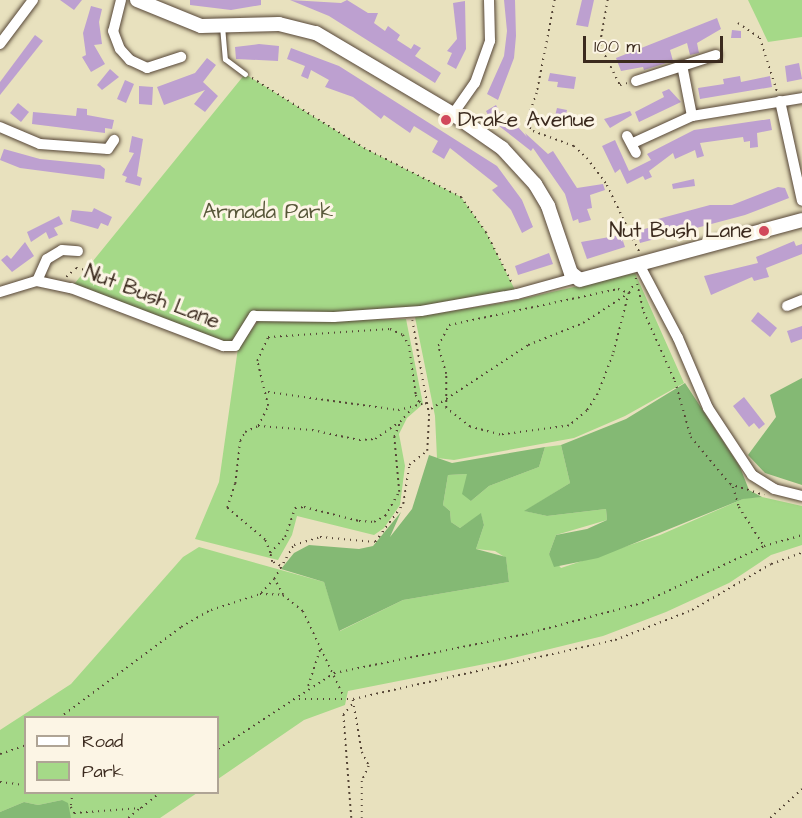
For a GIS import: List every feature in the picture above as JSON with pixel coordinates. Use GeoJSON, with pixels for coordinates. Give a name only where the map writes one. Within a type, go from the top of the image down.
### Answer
{"type":"FeatureCollection","features":[{"type":"Feature","properties":{"kind":"street"},"geometry":{"type":"LineString","coordinates":[[0,44],[33,0]]}},
{"type":"Feature","properties":{"kind":"street"},"geometry":{"type":"LineString","coordinates":[[121,0],[113,31],[120,49],[130,60],[147,68],[182,57]]}},
{"type":"Feature","properties":{"kind":"street"},"geometry":{"type":"LineString","coordinates":[[453,114],[475,83],[485,57],[490,41],[489,0]]}},
{"type":"Feature","properties":{"kind":"street"},"geometry":{"type":"LineString","coordinates":[[146,2],[187,23],[279,24],[316,33],[453,114],[502,148],[535,184],[548,206],[575,279]]}},
{"type":"Feature","properties":{"kind":"street"},"geometry":{"type":"LineString","coordinates":[[636,81],[681,64],[716,55]]}},
{"type":"Feature","properties":{"kind":"street"},"geometry":{"type":"LineString","coordinates":[[681,64],[692,116]]}},
{"type":"Feature","properties":{"kind":"street"},"geometry":{"type":"LineString","coordinates":[[632,144],[692,116],[802,98]]}},
{"type":"Feature","properties":{"kind":"street"},"geometry":{"type":"LineString","coordinates":[[780,101],[802,201]]}},
{"type":"Feature","properties":{"kind":"street"},"geometry":{"type":"LineString","coordinates":[[1,130],[40,144],[111,149]]}},
{"type":"Feature","properties":{"kind":"street","name":"Nut Bush Lane"},"geometry":{"type":"LineString","coordinates":[[37,281],[112,301],[223,346],[235,346],[254,316],[410,312],[517,294],[575,279],[642,267],[802,220]]}},
{"type":"Feature","properties":{"kind":"street"},"geometry":{"type":"LineString","coordinates":[[0,292],[37,281],[47,259],[62,250],[78,251]]}},
{"type":"Feature","properties":{"kind":"street"},"geometry":{"type":"LineString","coordinates":[[642,267],[678,338],[708,408],[752,475],[774,489],[802,496]]}},
{"type":"Feature","properties":{"kind":"street"},"geometry":{"type":"LineString","coordinates":[[787,306],[802,300]]}},
{"type":"Feature","properties":{"kind":"lane"},"geometry":{"type":"LineString","coordinates":[[222,25],[225,59],[245,74]]}},
{"type":"Feature","properties":{"kind":"path"},"geometry":{"type":"LineString","coordinates":[[555,0],[537,93],[526,123],[533,131],[574,147],[587,158],[607,185],[642,267],[629,293],[598,394],[588,411],[569,426],[500,435],[471,427],[446,408],[446,374],[438,346],[449,325],[618,290],[629,293]]}},
{"type":"Feature","properties":{"kind":"path"},"geometry":{"type":"LineString","coordinates":[[608,0],[600,45],[620,86],[636,81]]}},
{"type":"Feature","properties":{"kind":"path"},"geometry":{"type":"LineString","coordinates":[[738,22],[760,38],[780,101]]}},
{"type":"Feature","properties":{"kind":"path"},"geometry":{"type":"LineString","coordinates":[[245,74],[373,153],[461,197],[486,231],[517,294]]}},
{"type":"Feature","properties":{"kind":"path"},"geometry":{"type":"LineString","coordinates":[[64,279],[76,268],[86,270]]}},
{"type":"Feature","properties":{"kind":"path"},"geometry":{"type":"LineString","coordinates":[[635,282],[644,312],[675,381],[691,437],[732,485],[739,507],[764,546]]}},
{"type":"Feature","properties":{"kind":"path"},"geometry":{"type":"LineString","coordinates":[[430,409],[528,345],[583,323],[629,293]]}},
{"type":"Feature","properties":{"kind":"path"},"geometry":{"type":"LineString","coordinates":[[260,594],[274,579],[294,545],[320,537],[366,544],[381,538],[403,504],[409,465],[427,451],[430,409],[410,312]]}},
{"type":"Feature","properties":{"kind":"path"},"geometry":{"type":"LineString","coordinates":[[258,426],[268,406],[266,391],[259,378],[257,361],[268,336],[390,328],[403,335],[409,345],[416,395],[423,404]]}},
{"type":"Feature","properties":{"kind":"path"},"geometry":{"type":"LineString","coordinates":[[266,391],[277,396],[398,410],[429,404]]}},
{"type":"Feature","properties":{"kind":"path"},"geometry":{"type":"LineString","coordinates":[[280,567],[272,562],[265,540],[227,507],[235,484],[240,441],[246,432],[258,426],[312,430],[359,440],[375,439],[400,422],[412,408]]}},
{"type":"Feature","properties":{"kind":"path"},"geometry":{"type":"LineString","coordinates":[[270,553],[285,537],[295,508],[304,507],[359,521],[374,522],[386,516],[399,492],[394,437],[400,422]]}},
{"type":"Feature","properties":{"kind":"path"},"geometry":{"type":"LineString","coordinates":[[732,485],[762,495],[770,495],[774,489]]}},
{"type":"Feature","properties":{"kind":"path"},"geometry":{"type":"LineString","coordinates":[[219,748],[308,687],[334,673],[526,634],[642,603],[764,546],[802,535]]}},
{"type":"Feature","properties":{"kind":"path"},"geometry":{"type":"LineString","coordinates":[[292,699],[345,697],[353,701],[615,640],[692,610],[771,564],[802,553]]}},
{"type":"Feature","properties":{"kind":"path"},"geometry":{"type":"LineString","coordinates":[[274,579],[283,595],[303,611],[345,697]]}},
{"type":"Feature","properties":{"kind":"path"},"geometry":{"type":"LineString","coordinates":[[60,716],[181,627],[211,610],[260,594],[283,595]]}},
{"type":"Feature","properties":{"kind":"path"},"geometry":{"type":"LineString","coordinates":[[308,687],[320,648]]}},
{"type":"Feature","properties":{"kind":"path"},"geometry":{"type":"LineString","coordinates":[[351,818],[343,715],[353,701]]}},
{"type":"Feature","properties":{"kind":"path"},"geometry":{"type":"LineString","coordinates":[[353,701],[362,752],[369,766],[362,781],[362,818]]}},
{"type":"Feature","properties":{"kind":"path"},"geometry":{"type":"LineString","coordinates":[[0,754],[24,746]]}},
{"type":"Feature","properties":{"kind":"path"},"geometry":{"type":"LineString","coordinates":[[0,782],[24,785]]}},
{"type":"Feature","properties":{"kind":"path"},"geometry":{"type":"LineString","coordinates":[[770,818],[802,789]]}},
{"type":"Feature","properties":{"kind":"path"},"geometry":{"type":"LineString","coordinates":[[73,794],[74,813],[141,808]]}},
{"type":"Feature","properties":{"kind":"path"},"geometry":{"type":"LineString","coordinates":[[128,818],[158,794]]}},
{"type":"Feature","properties":{"kind":"green space"},"geometry":{"type":"Polygon","coordinates":[[[748,0],[802,0],[802,37],[768,42],[748,0]]]}},
{"type":"Feature","properties":{"kind":"green space","name":"Armada Park"},"geometry":{"type":"Polygon","coordinates":[[[245,74],[364,148],[461,197],[486,232],[517,294],[421,311],[254,316],[235,346],[71,288],[245,74]]]}},
{"type":"Feature","properties":{"kind":"green space"},"geometry":{"type":"Polygon","coordinates":[[[635,273],[684,383],[625,416],[574,438],[454,460],[437,458],[435,416],[415,317],[508,302],[635,273]]]}},
{"type":"Feature","properties":{"kind":"green space"},"geometry":{"type":"Polygon","coordinates":[[[406,319],[423,404],[407,418],[399,434],[405,466],[400,505],[384,528],[374,535],[297,516],[292,535],[278,560],[195,539],[219,482],[238,348],[258,321],[406,319]]]}},
{"type":"Feature","properties":{"kind":"green space"},"geometry":{"type":"Polygon","coordinates":[[[802,378],[802,485],[765,473],[748,455],[776,417],[770,395],[802,378]]]}},
{"type":"Feature","properties":{"kind":"green space"},"geometry":{"type":"Polygon","coordinates":[[[685,383],[740,467],[749,490],[762,497],[743,499],[598,558],[554,567],[549,554],[556,535],[587,529],[607,520],[606,509],[547,516],[524,511],[570,483],[561,445],[626,419],[685,383]]]}},
{"type":"Feature","properties":{"kind":"green space"},"geometry":{"type":"Polygon","coordinates":[[[561,445],[570,483],[525,511],[547,516],[606,509],[607,520],[556,535],[549,554],[561,568],[660,535],[745,498],[762,497],[802,506],[802,545],[771,555],[729,583],[666,612],[603,636],[505,660],[348,691],[345,705],[304,720],[219,778],[219,716],[24,716],[24,794],[196,794],[160,818],[71,818],[62,800],[38,805],[24,802],[0,812],[0,730],[71,684],[183,557],[199,547],[324,582],[340,631],[403,600],[509,582],[506,558],[495,551],[476,549],[484,525],[481,514],[460,528],[451,522],[450,511],[443,505],[448,475],[467,474],[471,501],[489,486],[539,467],[545,447],[561,445]]]}},
{"type":"Feature","properties":{"kind":"green space"},"geometry":{"type":"Polygon","coordinates":[[[545,447],[539,467],[489,486],[471,501],[462,494],[467,474],[448,475],[443,505],[450,511],[451,522],[460,528],[481,513],[484,525],[476,549],[506,557],[509,582],[403,600],[339,631],[324,582],[281,569],[294,553],[309,545],[359,549],[373,546],[401,512],[390,537],[412,509],[429,455],[452,463],[545,447]]]}},
{"type":"Feature","properties":{"kind":"green space"},"geometry":{"type":"Polygon","coordinates":[[[62,800],[68,803],[71,818],[0,818],[0,812],[24,802],[38,805],[62,800]]]}},
{"type":"Feature","properties":{"kind":"building"},"geometry":{"type":"Polygon","coordinates":[[[60,0],[82,0],[74,10],[60,0]]]}},
{"type":"Feature","properties":{"kind":"building"},"geometry":{"type":"Polygon","coordinates":[[[190,0],[261,0],[261,5],[231,10],[190,5],[190,0]]]}},
{"type":"Feature","properties":{"kind":"building"},"geometry":{"type":"Polygon","coordinates":[[[290,0],[341,3],[347,0],[368,13],[378,13],[374,23],[385,31],[388,26],[400,35],[397,40],[411,49],[414,44],[421,48],[415,56],[441,73],[435,83],[329,16],[290,0]]]}},
{"type":"Feature","properties":{"kind":"building"},"geometry":{"type":"Polygon","coordinates":[[[504,0],[515,0],[516,36],[514,58],[498,100],[487,94],[504,56],[507,31],[504,0]]]}},
{"type":"Feature","properties":{"kind":"building"},"geometry":{"type":"Polygon","coordinates":[[[582,0],[594,0],[588,27],[576,25],[582,0]]]}},
{"type":"Feature","properties":{"kind":"building"},"geometry":{"type":"Polygon","coordinates":[[[465,1],[466,49],[456,69],[447,64],[452,53],[447,51],[457,39],[453,3],[465,1]]]}},
{"type":"Feature","properties":{"kind":"building"},"geometry":{"type":"Polygon","coordinates":[[[91,6],[102,9],[99,22],[102,44],[94,45],[105,64],[91,72],[82,57],[86,55],[83,33],[91,6]]]}},
{"type":"Feature","properties":{"kind":"building"},"geometry":{"type":"Polygon","coordinates":[[[717,18],[721,29],[697,43],[699,53],[690,55],[687,43],[670,50],[673,61],[644,70],[643,67],[621,71],[616,58],[717,18]]]}},
{"type":"Feature","properties":{"kind":"building"},"geometry":{"type":"Polygon","coordinates":[[[732,30],[741,31],[741,38],[731,38],[732,30]]]}},
{"type":"Feature","properties":{"kind":"building"},"geometry":{"type":"Polygon","coordinates":[[[35,35],[43,41],[0,95],[0,82],[35,35]]]}},
{"type":"Feature","properties":{"kind":"building"},"geometry":{"type":"Polygon","coordinates":[[[259,44],[279,46],[278,61],[236,59],[235,47],[259,44]]]}},
{"type":"Feature","properties":{"kind":"building"},"geometry":{"type":"Polygon","coordinates":[[[291,48],[339,66],[497,166],[522,200],[533,227],[522,233],[511,210],[492,190],[498,186],[450,148],[444,159],[432,152],[438,141],[414,126],[410,133],[384,115],[381,119],[353,97],[325,87],[329,80],[311,70],[308,79],[301,76],[305,66],[287,59],[291,48]]]}},
{"type":"Feature","properties":{"kind":"building"},"geometry":{"type":"Polygon","coordinates":[[[207,58],[216,65],[203,82],[218,96],[205,112],[194,104],[205,90],[164,105],[157,87],[195,73],[207,58]]]}},
{"type":"Feature","properties":{"kind":"building"},"geometry":{"type":"Polygon","coordinates":[[[799,63],[802,79],[787,82],[785,66],[799,63]]]}},
{"type":"Feature","properties":{"kind":"building"},"geometry":{"type":"Polygon","coordinates":[[[110,69],[119,77],[102,90],[97,85],[110,69]]]}},
{"type":"Feature","properties":{"kind":"building"},"geometry":{"type":"Polygon","coordinates":[[[550,73],[576,77],[574,89],[557,87],[558,82],[548,81],[550,73]]]}},
{"type":"Feature","properties":{"kind":"building"},"geometry":{"type":"Polygon","coordinates":[[[740,76],[741,82],[770,76],[772,87],[700,99],[698,88],[724,84],[723,79],[740,76]]]}},
{"type":"Feature","properties":{"kind":"building"},"geometry":{"type":"Polygon","coordinates":[[[125,80],[134,84],[126,103],[117,99],[125,80]]]}},
{"type":"Feature","properties":{"kind":"building"},"geometry":{"type":"Polygon","coordinates":[[[139,86],[153,87],[152,105],[139,104],[139,86]]]}},
{"type":"Feature","properties":{"kind":"building"},"geometry":{"type":"Polygon","coordinates":[[[669,89],[681,102],[639,122],[635,112],[664,97],[662,92],[669,89]]]}},
{"type":"Feature","properties":{"kind":"building"},"geometry":{"type":"Polygon","coordinates":[[[18,103],[29,112],[21,122],[10,113],[18,103]]]}},
{"type":"Feature","properties":{"kind":"building"},"geometry":{"type":"Polygon","coordinates":[[[496,105],[504,121],[508,116],[527,137],[525,133],[548,154],[553,151],[577,188],[603,184],[605,190],[590,195],[592,208],[587,209],[591,220],[579,223],[578,219],[573,221],[565,194],[533,148],[531,151],[490,119],[486,111],[496,105]]]}},
{"type":"Feature","properties":{"kind":"building"},"geometry":{"type":"Polygon","coordinates":[[[77,108],[87,109],[87,115],[114,120],[112,129],[105,128],[105,133],[32,124],[33,112],[76,116],[77,108]]]}},
{"type":"Feature","properties":{"kind":"building"},"geometry":{"type":"Polygon","coordinates":[[[557,108],[567,110],[564,122],[554,120],[557,108]]]}},
{"type":"Feature","properties":{"kind":"building"},"geometry":{"type":"Polygon","coordinates":[[[630,111],[632,115],[610,128],[604,119],[630,111]]]}},
{"type":"Feature","properties":{"kind":"building"},"geometry":{"type":"Polygon","coordinates":[[[770,119],[772,130],[757,133],[758,147],[750,148],[750,141],[744,142],[743,137],[700,143],[704,156],[697,158],[695,150],[675,159],[673,153],[649,171],[652,177],[645,180],[643,176],[627,184],[620,169],[615,173],[602,146],[615,140],[629,171],[651,160],[647,154],[694,130],[770,119]]]}},
{"type":"Feature","properties":{"kind":"building"},"geometry":{"type":"Polygon","coordinates":[[[132,136],[143,139],[137,176],[142,178],[140,186],[125,182],[127,177],[122,175],[134,153],[129,152],[132,136]]]}},
{"type":"Feature","properties":{"kind":"building"},"geometry":{"type":"Polygon","coordinates":[[[4,149],[40,159],[100,165],[105,169],[104,179],[20,168],[0,160],[4,149]]]}},
{"type":"Feature","properties":{"kind":"building"},"geometry":{"type":"Polygon","coordinates":[[[694,179],[695,186],[673,189],[672,184],[694,179]]]}},
{"type":"Feature","properties":{"kind":"building"},"geometry":{"type":"Polygon","coordinates":[[[778,187],[785,188],[789,198],[745,215],[640,243],[637,231],[659,225],[658,219],[710,205],[732,205],[778,187]]]}},
{"type":"Feature","properties":{"kind":"building"},"geometry":{"type":"Polygon","coordinates":[[[94,208],[112,217],[108,226],[101,223],[98,229],[70,221],[72,210],[92,212],[94,208]]]}},
{"type":"Feature","properties":{"kind":"building"},"geometry":{"type":"Polygon","coordinates":[[[59,216],[63,224],[54,228],[58,235],[49,239],[46,232],[31,242],[27,232],[59,216]]]}},
{"type":"Feature","properties":{"kind":"building"},"geometry":{"type":"Polygon","coordinates":[[[621,235],[625,247],[587,259],[581,242],[621,235]]]}},
{"type":"Feature","properties":{"kind":"building"},"geometry":{"type":"Polygon","coordinates":[[[794,241],[796,246],[802,244],[802,254],[766,268],[769,277],[754,281],[752,277],[711,295],[704,276],[758,263],[756,257],[794,241]]]}},
{"type":"Feature","properties":{"kind":"building"},"geometry":{"type":"Polygon","coordinates":[[[25,242],[34,256],[12,272],[1,260],[7,255],[11,259],[25,242]]]}},
{"type":"Feature","properties":{"kind":"building"},"geometry":{"type":"Polygon","coordinates":[[[549,253],[553,264],[518,275],[515,266],[549,253]]]}},
{"type":"Feature","properties":{"kind":"building"},"geometry":{"type":"Polygon","coordinates":[[[758,312],[777,328],[770,337],[751,321],[758,312]]]}},
{"type":"Feature","properties":{"kind":"building"},"geometry":{"type":"Polygon","coordinates":[[[802,326],[802,339],[791,343],[787,331],[802,326]]]}},
{"type":"Feature","properties":{"kind":"building"},"geometry":{"type":"Polygon","coordinates":[[[744,397],[765,424],[759,429],[754,423],[749,427],[733,406],[744,397]]]}},
{"type":"Feature","properties":{"kind":"place","name":"Drake Avenue"},"geometry":{"type":"Point","coordinates":[446,120]}},
{"type":"Feature","properties":{"kind":"place","name":"Nut Bush Lane"},"geometry":{"type":"Point","coordinates":[764,231]}}]}
